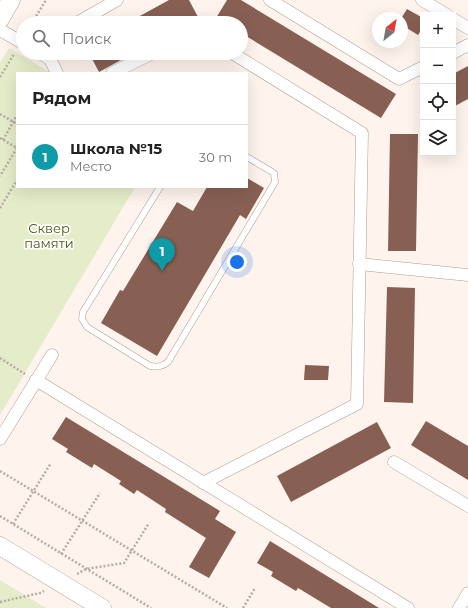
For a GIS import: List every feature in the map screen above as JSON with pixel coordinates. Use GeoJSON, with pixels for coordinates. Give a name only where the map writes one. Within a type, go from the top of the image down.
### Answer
{"type":"FeatureCollection","features":[{"type":"Feature","properties":{"kind":"main road"},"geometry":{"type":"LineString","coordinates":[[0,19],[11,0]]}},
{"type":"Feature","properties":{"kind":"main road"},"geometry":{"type":"LineString","coordinates":[[0,546],[102,608]]}},
{"type":"Feature","properties":{"kind":"street"},"geometry":{"type":"LineString","coordinates":[[89,16],[117,0]]}},
{"type":"Feature","properties":{"kind":"street"},"geometry":{"type":"LineString","coordinates":[[270,0],[399,79],[420,68]]}},
{"type":"Feature","properties":{"kind":"street"},"geometry":{"type":"LineString","coordinates":[[422,0],[442,12]]}},
{"type":"Feature","properties":{"kind":"street"},"geometry":{"type":"LineString","coordinates":[[456,21],[468,28]]}},
{"type":"Feature","properties":{"kind":"street"},"geometry":{"type":"LineString","coordinates":[[0,30],[16,39]]}},
{"type":"Feature","properties":{"kind":"street"},"geometry":{"type":"LineString","coordinates":[[456,51],[468,45]]}},
{"type":"Feature","properties":{"kind":"street"},"geometry":{"type":"LineString","coordinates":[[51,60],[57,72]]}},
{"type":"Feature","properties":{"kind":"street"},"geometry":{"type":"LineString","coordinates":[[114,72],[139,60]]}},
{"type":"Feature","properties":{"kind":"street"},"geometry":{"type":"LineString","coordinates":[[203,483],[357,404],[362,133],[243,60]]}},
{"type":"Feature","properties":{"kind":"street"},"geometry":{"type":"LineString","coordinates":[[359,264],[468,275]]}},
{"type":"Feature","properties":{"kind":"street"},"geometry":{"type":"LineString","coordinates":[[0,439],[52,355]]}},
{"type":"Feature","properties":{"kind":"street"},"geometry":{"type":"LineString","coordinates":[[36,380],[408,608]]}},
{"type":"Feature","properties":{"kind":"street"},"geometry":{"type":"LineString","coordinates":[[394,462],[468,506]]}},
{"type":"Feature","properties":{"kind":"street"},"geometry":{"type":"LineString","coordinates":[[458,608],[468,594]]}},
{"type":"Feature","properties":{"kind":"lane"},"geometry":{"type":"LineString","coordinates":[[159,188],[83,312],[82,320],[87,327],[150,366],[156,367],[164,366],[168,362],[274,182],[274,173],[248,158]]}},
{"type":"Feature","properties":{"kind":"path"},"geometry":{"type":"LineString","coordinates":[[36,16],[46,0]]}},
{"type":"Feature","properties":{"kind":"path"},"geometry":{"type":"LineString","coordinates":[[0,77],[16,52]]}},
{"type":"Feature","properties":{"kind":"path"},"geometry":{"type":"LineString","coordinates":[[0,114],[16,124]]}},
{"type":"Feature","properties":{"kind":"path"},"geometry":{"type":"LineString","coordinates":[[0,176],[16,148],[1,139],[16,117]]}},
{"type":"Feature","properties":{"kind":"path"},"geometry":{"type":"LineString","coordinates":[[0,208],[16,182]]}},
{"type":"Feature","properties":{"kind":"path"},"geometry":{"type":"LineString","coordinates":[[0,358],[36,380]]}},
{"type":"Feature","properties":{"kind":"path"},"geometry":{"type":"LineString","coordinates":[[13,524],[51,463]]}},
{"type":"Feature","properties":{"kind":"path"},"geometry":{"type":"LineString","coordinates":[[0,471],[228,608]]}},
{"type":"Feature","properties":{"kind":"path"},"geometry":{"type":"LineString","coordinates":[[62,554],[100,493]]}},
{"type":"Feature","properties":{"kind":"path"},"geometry":{"type":"LineString","coordinates":[[0,516],[151,608]]}},
{"type":"Feature","properties":{"kind":"path"},"geometry":{"type":"LineString","coordinates":[[0,602],[40,593],[86,569],[124,563],[149,523]]}},
{"type":"Feature","properties":{"kind":"path"},"geometry":{"type":"LineString","coordinates":[[242,608],[255,588]]}},
{"type":"Feature","properties":{"kind":"green space","name":"Сквер памяти"},"geometry":{"type":"Polygon","coordinates":[[[9,48],[16,52],[16,60],[29,60],[49,72],[16,72],[16,188],[134,188],[0,415],[0,63],[9,48]]]}},
{"type":"Feature","properties":{"kind":"green space"},"geometry":{"type":"Polygon","coordinates":[[[0,580],[46,608],[0,608],[0,580]]]}},
{"type":"Feature","properties":{"kind":"building"},"geometry":{"type":"Polygon","coordinates":[[[169,0],[189,0],[197,16],[140,16],[169,0]]]}},
{"type":"Feature","properties":{"kind":"building"},"geometry":{"type":"Polygon","coordinates":[[[227,0],[241,0],[396,94],[381,118],[248,37],[248,16],[217,16],[227,0]]]}},
{"type":"Feature","properties":{"kind":"building"},"geometry":{"type":"Polygon","coordinates":[[[407,9],[420,16],[420,32],[418,35],[408,29],[408,12],[405,12],[407,9]]]}},
{"type":"Feature","properties":{"kind":"building"},"geometry":{"type":"Polygon","coordinates":[[[93,60],[121,60],[99,72],[93,60]]]}},
{"type":"Feature","properties":{"kind":"building"},"geometry":{"type":"Polygon","coordinates":[[[468,66],[468,99],[456,105],[456,84],[456,72],[468,66]]]}},
{"type":"Feature","properties":{"kind":"building"},"geometry":{"type":"Polygon","coordinates":[[[390,134],[418,134],[416,251],[388,251],[390,134]]]}},
{"type":"Feature","properties":{"kind":"building"},"geometry":{"type":"Polygon","coordinates":[[[248,179],[264,188],[246,219],[240,215],[157,356],[101,323],[120,290],[123,291],[177,202],[193,211],[206,188],[248,188],[248,179]]]}},
{"type":"Feature","properties":{"kind":"building"},"geometry":{"type":"Polygon","coordinates":[[[387,287],[415,288],[413,403],[384,402],[387,287]]]}},
{"type":"Feature","properties":{"kind":"building"},"geometry":{"type":"Polygon","coordinates":[[[305,365],[329,366],[328,380],[304,380],[305,365]]]}},
{"type":"Feature","properties":{"kind":"building"},"geometry":{"type":"Polygon","coordinates":[[[66,417],[220,511],[215,519],[236,532],[209,578],[189,567],[206,538],[165,512],[166,509],[137,490],[134,494],[119,484],[121,481],[94,464],[92,468],[66,452],[68,449],[52,439],[66,417]]]}},
{"type":"Feature","properties":{"kind":"building"},"geometry":{"type":"Polygon","coordinates":[[[426,421],[468,446],[468,480],[411,445],[426,421]]]}},
{"type":"Feature","properties":{"kind":"building"},"geometry":{"type":"Polygon","coordinates":[[[377,422],[391,448],[291,502],[277,476],[377,422]]]}},
{"type":"Feature","properties":{"kind":"building"},"geometry":{"type":"Polygon","coordinates":[[[270,541],[379,608],[331,608],[298,588],[296,591],[271,576],[273,572],[257,563],[270,541]]]}},
{"type":"Feature","properties":{"kind":"place","name":"Школа №15"},"geometry":{"type":"Point","coordinates":[162,271]}}]}
